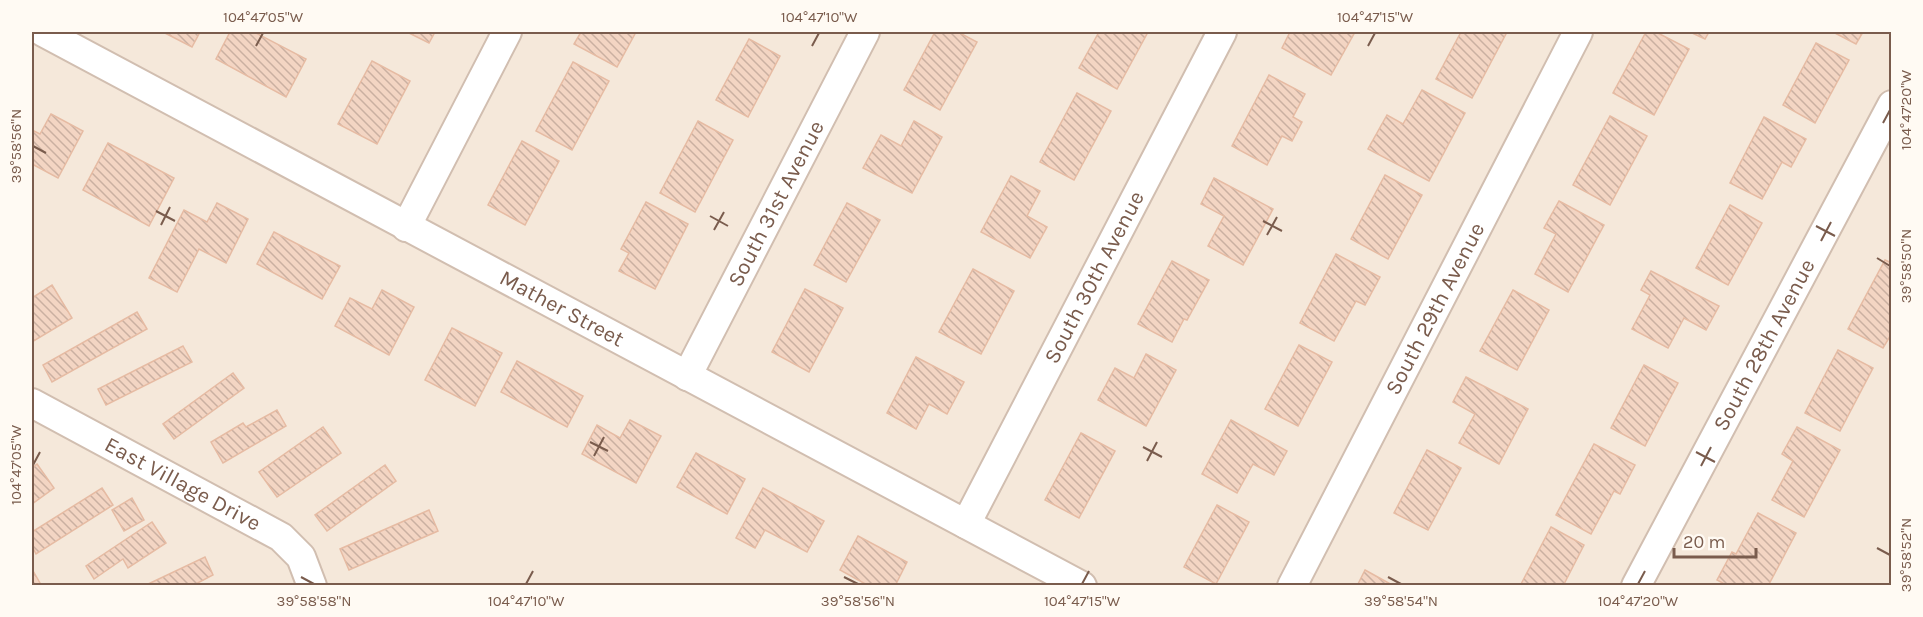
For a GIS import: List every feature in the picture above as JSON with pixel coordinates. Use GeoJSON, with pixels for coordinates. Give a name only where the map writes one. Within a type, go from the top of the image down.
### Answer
{"type":"FeatureCollection","features":[{"type":"Feature","properties":{"kind":"street","name":"Mather Street"},"geometry":{"type":"LineString","coordinates":[[43,32],[1082,585]]}},
{"type":"Feature","properties":{"kind":"street"},"geometry":{"type":"LineString","coordinates":[[406,227],[507,32]]}},
{"type":"Feature","properties":{"kind":"street","name":"South 31st Avenue"},"geometry":{"type":"LineString","coordinates":[[687,376],[865,32]]}},
{"type":"Feature","properties":{"kind":"street","name":"South 30th Avenue"},"geometry":{"type":"LineString","coordinates":[[966,524],[1222,32]]}},
{"type":"Feature","properties":{"kind":"street","name":"South 29th Avenue"},"geometry":{"type":"LineString","coordinates":[[1292,585],[1578,32]]}},
{"type":"Feature","properties":{"kind":"street","name":"South 28th Avenue"},"geometry":{"type":"LineString","coordinates":[[1636,585],[1892,105]]}},
{"type":"Feature","properties":{"kind":"street","name":"East Village Drive"},"geometry":{"type":"LineString","coordinates":[[32,403],[281,537],[301,557],[312,585]]}},
{"type":"Feature","properties":{"kind":"shaded area"},"geometry":{"type":"Polygon","coordinates":[[[32,32],[1891,32],[1891,585],[32,585],[32,32]]]}},
{"type":"Feature","properties":{"kind":"building"},"geometry":{"type":"Polygon","coordinates":[[[163,32],[200,32],[192,47],[163,32]]]}},
{"type":"Feature","properties":{"kind":"building"},"geometry":{"type":"Polygon","coordinates":[[[230,32],[254,32],[306,59],[286,97],[216,59],[230,32]]]}},
{"type":"Feature","properties":{"kind":"building"},"geometry":{"type":"Polygon","coordinates":[[[407,32],[435,32],[429,43],[407,32]]]}},
{"type":"Feature","properties":{"kind":"building"},"geometry":{"type":"Polygon","coordinates":[[[581,32],[636,32],[617,67],[574,44],[581,32]]]}},
{"type":"Feature","properties":{"kind":"building"},"geometry":{"type":"Polygon","coordinates":[[[935,32],[958,32],[977,42],[940,110],[904,90],[935,32]]]}},
{"type":"Feature","properties":{"kind":"building"},"geometry":{"type":"Polygon","coordinates":[[[1099,32],[1148,32],[1117,89],[1079,68],[1099,32]]]}},
{"type":"Feature","properties":{"kind":"building"},"geometry":{"type":"Polygon","coordinates":[[[1290,32],[1355,32],[1331,75],[1282,48],[1290,32]]]}},
{"type":"Feature","properties":{"kind":"building"},"geometry":{"type":"Polygon","coordinates":[[[1461,32],[1507,32],[1472,98],[1436,79],[1461,32]]]}},
{"type":"Feature","properties":{"kind":"building"},"geometry":{"type":"Polygon","coordinates":[[[1646,32],[1656,32],[1689,49],[1654,115],[1613,93],[1646,32]]]}},
{"type":"Feature","properties":{"kind":"building"},"geometry":{"type":"Polygon","coordinates":[[[1690,32],[1709,32],[1705,39],[1690,32]]]}},
{"type":"Feature","properties":{"kind":"building"},"geometry":{"type":"Polygon","coordinates":[[[1833,32],[1863,32],[1856,44],[1833,32]]]}},
{"type":"Feature","properties":{"kind":"building"},"geometry":{"type":"Polygon","coordinates":[[[749,39],[780,56],[748,117],[716,100],[749,39]]]}},
{"type":"Feature","properties":{"kind":"building"},"geometry":{"type":"Polygon","coordinates":[[[1816,43],[1849,60],[1815,123],[1783,105],[1816,43]]]}},
{"type":"Feature","properties":{"kind":"building"},"geometry":{"type":"Polygon","coordinates":[[[372,61],[410,81],[377,144],[338,124],[372,61]]]}},
{"type":"Feature","properties":{"kind":"building"},"geometry":{"type":"Polygon","coordinates":[[[573,62],[609,81],[572,150],[536,131],[573,62]]]}},
{"type":"Feature","properties":{"kind":"building"},"geometry":{"type":"Polygon","coordinates":[[[1269,75],[1305,94],[1293,117],[1302,122],[1292,141],[1282,136],[1267,165],[1232,146],[1269,75]]]}},
{"type":"Feature","properties":{"kind":"building"},"geometry":{"type":"Polygon","coordinates":[[[1422,90],[1465,113],[1429,181],[1368,149],[1387,115],[1403,124],[1422,90]]]}},
{"type":"Feature","properties":{"kind":"building"},"geometry":{"type":"Polygon","coordinates":[[[1077,93],[1111,111],[1074,180],[1040,162],[1077,93]]]}},
{"type":"Feature","properties":{"kind":"building"},"geometry":{"type":"Polygon","coordinates":[[[51,114],[83,131],[58,178],[32,164],[32,130],[40,134],[51,114]]]}},
{"type":"Feature","properties":{"kind":"building"},"geometry":{"type":"Polygon","coordinates":[[[1610,116],[1647,136],[1610,205],[1573,185],[1610,116]]]}},
{"type":"Feature","properties":{"kind":"building"},"geometry":{"type":"Polygon","coordinates":[[[1764,117],[1806,139],[1791,167],[1782,162],[1762,199],[1730,183],[1764,117]]]}},
{"type":"Feature","properties":{"kind":"building"},"geometry":{"type":"Polygon","coordinates":[[[698,121],[733,140],[695,212],[660,193],[698,121]]]}},
{"type":"Feature","properties":{"kind":"building"},"geometry":{"type":"Polygon","coordinates":[[[914,121],[942,137],[912,193],[863,168],[881,135],[901,146],[914,121]]]}},
{"type":"Feature","properties":{"kind":"building"},"geometry":{"type":"Polygon","coordinates":[[[522,141],[559,161],[525,225],[488,205],[522,141]]]}},
{"type":"Feature","properties":{"kind":"building"},"geometry":{"type":"Polygon","coordinates":[[[108,143],[174,178],[149,226],[83,190],[108,143]]]}},
{"type":"Feature","properties":{"kind":"building"},"geometry":{"type":"Polygon","coordinates":[[[1385,175],[1422,195],[1388,259],[1351,239],[1385,175]]]}},
{"type":"Feature","properties":{"kind":"building"},"geometry":{"type":"Polygon","coordinates":[[[1011,176],[1040,191],[1027,216],[1047,227],[1030,258],[981,232],[1011,176]]]}},
{"type":"Feature","properties":{"kind":"building"},"geometry":{"type":"Polygon","coordinates":[[[1214,178],[1273,209],[1243,265],[1208,246],[1224,216],[1201,204],[1214,178]]]}},
{"type":"Feature","properties":{"kind":"building"},"geometry":{"type":"Polygon","coordinates":[[[1559,201],[1604,225],[1568,292],[1535,274],[1556,234],[1544,228],[1559,201]]]}},
{"type":"Feature","properties":{"kind":"building"},"geometry":{"type":"Polygon","coordinates":[[[646,202],[688,224],[655,289],[619,271],[629,253],[621,249],[646,202]]]}},
{"type":"Feature","properties":{"kind":"building"},"geometry":{"type":"Polygon","coordinates":[[[217,203],[248,219],[226,263],[199,249],[177,292],[149,278],[184,210],[207,222],[217,203]]]}},
{"type":"Feature","properties":{"kind":"building"},"geometry":{"type":"Polygon","coordinates":[[[847,203],[880,220],[846,282],[814,265],[847,203]]]}},
{"type":"Feature","properties":{"kind":"building"},"geometry":{"type":"Polygon","coordinates":[[[1730,205],[1762,223],[1728,285],[1696,268],[1730,205]]]}},
{"type":"Feature","properties":{"kind":"building"},"geometry":{"type":"Polygon","coordinates":[[[274,232],[340,266],[322,299],[257,264],[274,232]]]}},
{"type":"Feature","properties":{"kind":"building"},"geometry":{"type":"Polygon","coordinates":[[[1336,254],[1380,277],[1365,305],[1356,301],[1334,341],[1300,323],[1336,254]]]}},
{"type":"Feature","properties":{"kind":"building"},"geometry":{"type":"Polygon","coordinates":[[[1885,260],[1892,263],[1892,333],[1883,348],[1848,329],[1885,260]]]}},
{"type":"Feature","properties":{"kind":"building"},"geometry":{"type":"Polygon","coordinates":[[[1172,261],[1209,280],[1172,342],[1138,324],[1172,261]]]}},
{"type":"Feature","properties":{"kind":"building"},"geometry":{"type":"Polygon","coordinates":[[[973,269],[1014,291],[981,354],[939,332],[973,269]]]}},
{"type":"Feature","properties":{"kind":"building"},"geometry":{"type":"Polygon","coordinates":[[[1651,271],[1719,306],[1706,330],[1684,318],[1668,348],[1632,329],[1650,295],[1641,290],[1651,271]]]}},
{"type":"Feature","properties":{"kind":"building"},"geometry":{"type":"Polygon","coordinates":[[[52,285],[72,318],[32,342],[32,298],[52,285]]]}},
{"type":"Feature","properties":{"kind":"building"},"geometry":{"type":"Polygon","coordinates":[[[805,289],[843,308],[809,372],[772,352],[805,289]]]}},
{"type":"Feature","properties":{"kind":"building"},"geometry":{"type":"Polygon","coordinates":[[[382,290],[414,307],[389,355],[335,326],[350,298],[372,309],[382,290]]]}},
{"type":"Feature","properties":{"kind":"building"},"geometry":{"type":"Polygon","coordinates":[[[1513,290],[1549,310],[1517,370],[1480,351],[1513,290]]]}},
{"type":"Feature","properties":{"kind":"building"},"geometry":{"type":"Polygon","coordinates":[[[137,312],[147,329],[52,382],[43,365],[137,312]]]}},
{"type":"Feature","properties":{"kind":"building"},"geometry":{"type":"Polygon","coordinates":[[[452,328],[502,353],[475,406],[425,380],[452,328]]]}},
{"type":"Feature","properties":{"kind":"building"},"geometry":{"type":"Polygon","coordinates":[[[1299,345],[1332,362],[1298,426],[1265,409],[1299,345]]]}},
{"type":"Feature","properties":{"kind":"building"},"geometry":{"type":"Polygon","coordinates":[[[183,346],[192,362],[106,405],[98,389],[183,346]]]}},
{"type":"Feature","properties":{"kind":"building"},"geometry":{"type":"Polygon","coordinates":[[[1838,350],[1873,368],[1840,431],[1805,413],[1838,350]]]}},
{"type":"Feature","properties":{"kind":"building"},"geometry":{"type":"Polygon","coordinates":[[[1146,354],[1176,370],[1146,426],[1098,400],[1115,368],[1134,378],[1146,354]]]}},
{"type":"Feature","properties":{"kind":"building"},"geometry":{"type":"Polygon","coordinates":[[[916,357],[964,382],[947,414],[929,404],[916,429],[887,413],[916,357]]]}},
{"type":"Feature","properties":{"kind":"building"},"geometry":{"type":"Polygon","coordinates":[[[517,361],[583,396],[567,427],[501,392],[517,361]]]}},
{"type":"Feature","properties":{"kind":"building"},"geometry":{"type":"Polygon","coordinates":[[[1644,365],[1678,383],[1645,446],[1611,428],[1644,365]]]}},
{"type":"Feature","properties":{"kind":"building"},"geometry":{"type":"Polygon","coordinates":[[[233,373],[244,388],[174,439],[163,424],[233,373]]]}},
{"type":"Feature","properties":{"kind":"building"},"geometry":{"type":"Polygon","coordinates":[[[1466,377],[1528,409],[1499,464],[1459,443],[1475,414],[1453,402],[1466,377]]]}},
{"type":"Feature","properties":{"kind":"building"},"geometry":{"type":"Polygon","coordinates":[[[277,410],[286,426],[223,463],[211,442],[243,423],[246,427],[277,410]]]}},
{"type":"Feature","properties":{"kind":"building"},"geometry":{"type":"Polygon","coordinates":[[[630,420],[661,436],[636,483],[582,454],[597,425],[620,438],[630,420]]]}},
{"type":"Feature","properties":{"kind":"building"},"geometry":{"type":"Polygon","coordinates":[[[1231,420],[1287,451],[1274,475],[1253,464],[1237,493],[1202,474],[1231,420]]]}},
{"type":"Feature","properties":{"kind":"building"},"geometry":{"type":"Polygon","coordinates":[[[323,427],[341,453],[277,497],[259,472],[323,427]]]}},
{"type":"Feature","properties":{"kind":"building"},"geometry":{"type":"Polygon","coordinates":[[[1797,427],[1840,450],[1804,517],[1772,500],[1793,461],[1782,454],[1797,427]]]}},
{"type":"Feature","properties":{"kind":"building"},"geometry":{"type":"Polygon","coordinates":[[[1081,433],[1115,451],[1079,518],[1045,500],[1081,433]]]}},
{"type":"Feature","properties":{"kind":"building"},"geometry":{"type":"Polygon","coordinates":[[[1594,444],[1635,465],[1620,494],[1614,491],[1591,534],[1556,515],[1594,444]]]}},
{"type":"Feature","properties":{"kind":"building"},"geometry":{"type":"Polygon","coordinates":[[[1427,450],[1461,468],[1428,530],[1394,513],[1427,450]]]}},
{"type":"Feature","properties":{"kind":"building"},"geometry":{"type":"Polygon","coordinates":[[[696,453],[745,479],[727,514],[677,487],[696,453]]]}},
{"type":"Feature","properties":{"kind":"building"},"geometry":{"type":"Polygon","coordinates":[[[37,464],[54,488],[32,504],[32,468],[37,464]]]}},
{"type":"Feature","properties":{"kind":"building"},"geometry":{"type":"Polygon","coordinates":[[[385,465],[396,481],[327,531],[315,515],[385,465]]]}},
{"type":"Feature","properties":{"kind":"building"},"geometry":{"type":"Polygon","coordinates":[[[102,488],[113,505],[36,554],[32,546],[32,532],[102,488]]]}},
{"type":"Feature","properties":{"kind":"building"},"geometry":{"type":"Polygon","coordinates":[[[763,488],[824,521],[807,552],[765,530],[755,548],[736,538],[763,488]]]}},
{"type":"Feature","properties":{"kind":"building"},"geometry":{"type":"Polygon","coordinates":[[[132,498],[144,520],[124,531],[112,510],[132,498]]]}},
{"type":"Feature","properties":{"kind":"building"},"geometry":{"type":"Polygon","coordinates":[[[1217,505],[1249,522],[1216,584],[1184,567],[1217,505]]]}},
{"type":"Feature","properties":{"kind":"building"},"geometry":{"type":"Polygon","coordinates":[[[429,510],[438,531],[349,570],[340,549],[429,510]]]}},
{"type":"Feature","properties":{"kind":"building"},"geometry":{"type":"Polygon","coordinates":[[[1758,513],[1796,533],[1768,586],[1728,586],[1717,580],[1732,552],[1736,554],[1758,513]]]}},
{"type":"Feature","properties":{"kind":"building"},"geometry":{"type":"Polygon","coordinates":[[[152,522],[166,543],[128,568],[123,559],[94,579],[86,566],[152,522]]]}},
{"type":"Feature","properties":{"kind":"building"},"geometry":{"type":"Polygon","coordinates":[[[1551,527],[1584,545],[1563,586],[1520,586],[1551,527]]]}},
{"type":"Feature","properties":{"kind":"building"},"geometry":{"type":"Polygon","coordinates":[[[858,536],[907,562],[895,586],[869,586],[840,570],[858,536]]]}},
{"type":"Feature","properties":{"kind":"building"},"geometry":{"type":"Polygon","coordinates":[[[205,557],[213,575],[192,586],[144,586],[205,557]]]}},
{"type":"Feature","properties":{"kind":"building"},"geometry":{"type":"Polygon","coordinates":[[[32,569],[40,583],[36,586],[32,586],[32,569]]]}},
{"type":"Feature","properties":{"kind":"building"},"geometry":{"type":"Polygon","coordinates":[[[1365,570],[1394,586],[1357,586],[1365,570]]]}}]}
